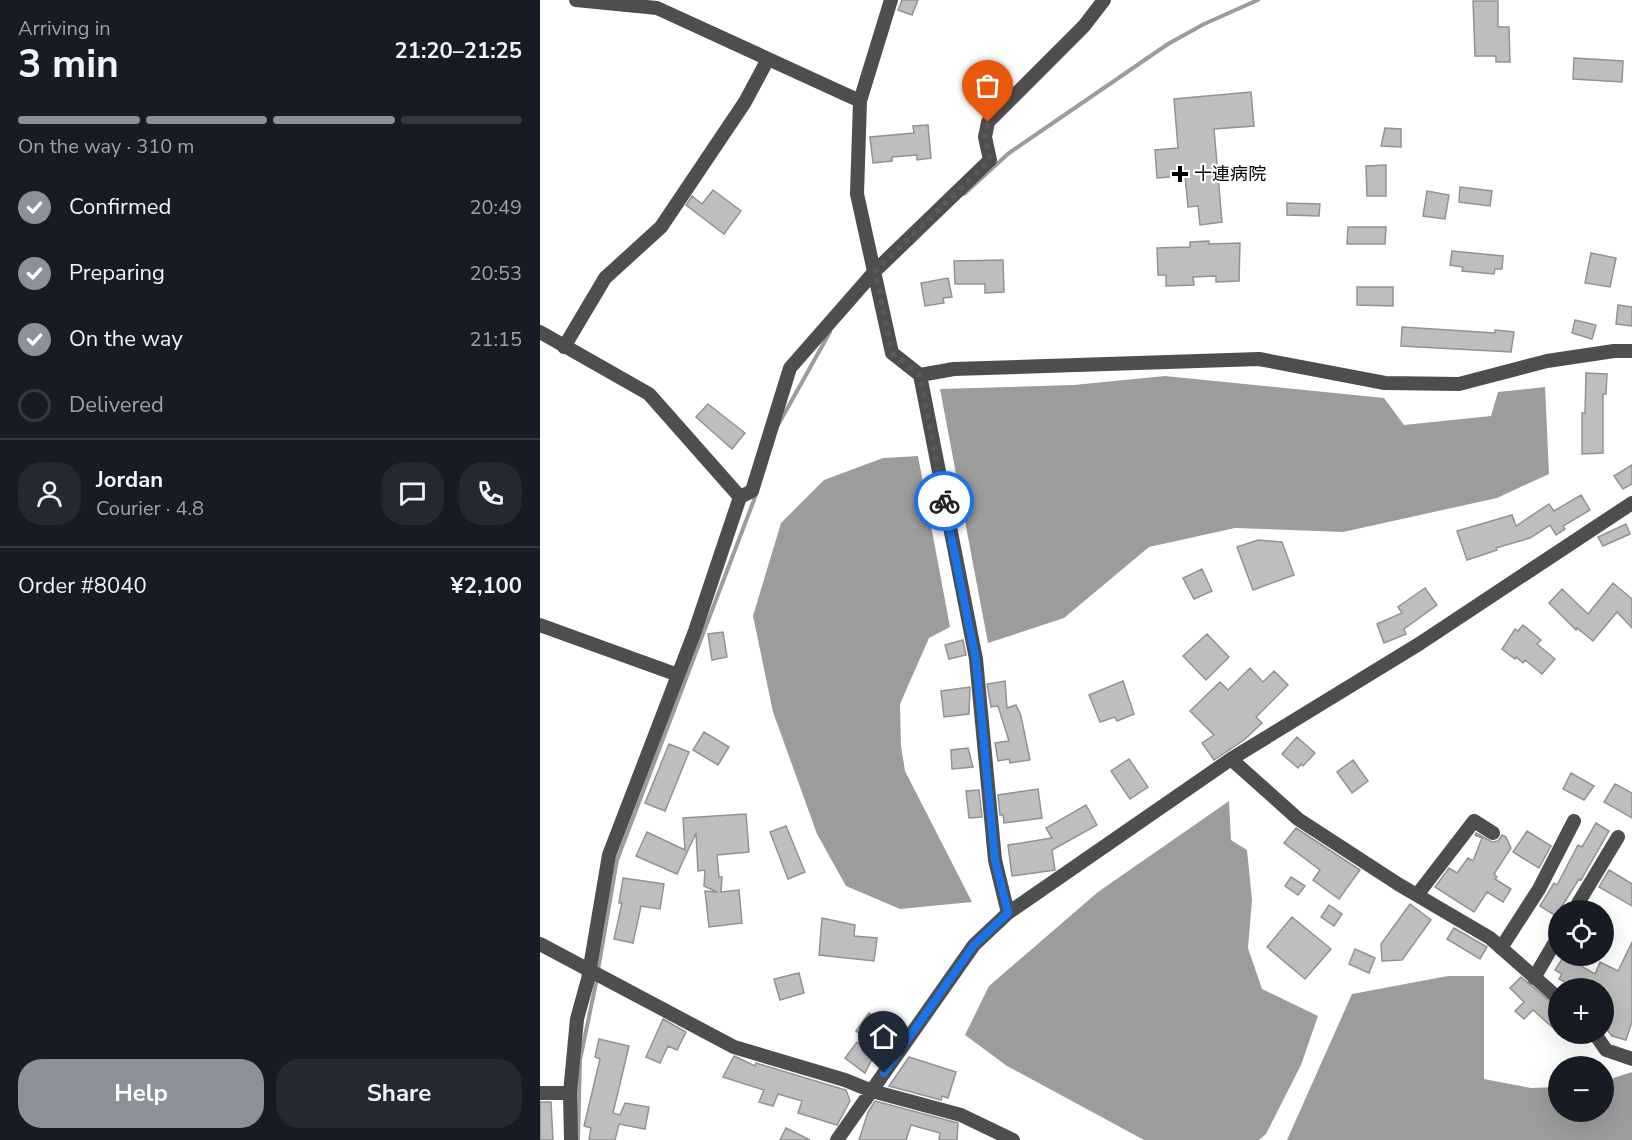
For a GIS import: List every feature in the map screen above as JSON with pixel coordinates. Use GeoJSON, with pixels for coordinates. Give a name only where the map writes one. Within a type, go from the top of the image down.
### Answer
{"type":"FeatureCollection","features":[{"type":"Feature","properties":{"kind":"street"},"geometry":{"type":"LineString","coordinates":[[576,0],[657,8],[860,101]]}},
{"type":"Feature","properties":{"kind":"street"},"geometry":{"type":"LineString","coordinates":[[891,0],[860,101],[856,194],[892,353],[920,375],[976,660],[995,860],[1008,913]]}},
{"type":"Feature","properties":{"kind":"street"},"geometry":{"type":"LineString","coordinates":[[572,1140],[570,1093],[577,1019],[609,855],[678,675],[740,497],[752,491],[790,368],[875,271],[990,160],[985,137],[988,122],[1084,26],[1104,0]]}},
{"type":"Feature","properties":{"kind":"street"},"geometry":{"type":"LineString","coordinates":[[564,347],[605,278],[660,227],[745,102],[768,59]]}},
{"type":"Feature","properties":{"kind":"street"},"geometry":{"type":"LineString","coordinates":[[540,332],[649,394],[740,497]]}},
{"type":"Feature","properties":{"kind":"street"},"geometry":{"type":"LineString","coordinates":[[920,375],[954,369],[1259,359],[1385,383],[1459,384],[1547,361],[1614,351],[1632,351]]}},
{"type":"Feature","properties":{"kind":"street"},"geometry":{"type":"LineString","coordinates":[[837,1140],[974,945],[1008,913],[1231,759],[1419,644],[1632,503]]}},
{"type":"Feature","properties":{"kind":"street"},"geometry":{"type":"LineString","coordinates":[[540,625],[678,675]]}},
{"type":"Feature","properties":{"kind":"street"},"geometry":{"type":"LineString","coordinates":[[1231,759],[1298,819],[1417,895],[1490,938],[1548,990]]}},
{"type":"Feature","properties":{"kind":"street"},"geometry":{"type":"LineString","coordinates":[[1417,895],[1474,821],[1493,833]]}},
{"type":"Feature","properties":{"kind":"street"},"geometry":{"type":"LineString","coordinates":[[1501,948],[1539,888],[1574,821]]}},
{"type":"Feature","properties":{"kind":"street"},"geometry":{"type":"LineString","coordinates":[[1580,900],[1618,837]]}},
{"type":"Feature","properties":{"kind":"street"},"geometry":{"type":"LineString","coordinates":[[540,944],[734,1047],[845,1080],[872,1091],[961,1115],[1013,1140]]}},
{"type":"Feature","properties":{"kind":"street"},"geometry":{"type":"LineString","coordinates":[[1534,978],[1548,954]]}},
{"type":"Feature","properties":{"kind":"street"},"geometry":{"type":"LineString","coordinates":[[1602,1044],[1606,1050],[1632,1059]]}},
{"type":"Feature","properties":{"kind":"street"},"geometry":{"type":"LineString","coordinates":[[540,1093],[570,1093]]}},
{"type":"Feature","properties":{"kind":"shaded area"},"geometry":{"type":"Polygon","coordinates":[[[1165,376],[1384,398],[1404,425],[1491,416],[1498,392],[1545,387],[1549,474],[1497,498],[1343,532],[1235,528],[1149,547],[1064,618],[988,643],[940,389],[1074,385],[1165,376]]]}},
{"type":"Feature","properties":{"kind":"shaded area"},"geometry":{"type":"Polygon","coordinates":[[[918,456],[950,627],[929,638],[900,704],[901,746],[905,771],[972,902],[900,909],[846,886],[817,834],[773,712],[753,616],[781,523],[824,480],[883,458],[918,456]]]}},
{"type":"Feature","properties":{"kind":"shaded area"},"geometry":{"type":"Polygon","coordinates":[[[1229,801],[1231,840],[1247,850],[1252,900],[1248,948],[1262,989],[1318,1016],[1301,1065],[1266,1134],[1259,1140],[1144,1140],[1007,1066],[965,1035],[989,986],[1098,892],[1229,801]]]}},
{"type":"Feature","properties":{"kind":"shaded area"},"geometry":{"type":"Polygon","coordinates":[[[1448,976],[1484,976],[1484,1079],[1531,1088],[1548,1087],[1548,1122],[1614,1122],[1614,1078],[1632,1072],[1632,1140],[1287,1140],[1352,994],[1448,976]]]}},
{"type":"Feature","properties":{"kind":"building"},"geometry":{"type":"Polygon","coordinates":[[[902,0],[918,0],[912,15],[898,10],[902,0]]]}},
{"type":"Feature","properties":{"kind":"building"},"geometry":{"type":"Polygon","coordinates":[[[1473,1],[1498,1],[1498,27],[1509,27],[1510,62],[1496,62],[1496,56],[1475,56],[1473,1]]]}},
{"type":"Feature","properties":{"kind":"building"},"geometry":{"type":"Polygon","coordinates":[[[1574,58],[1623,61],[1622,82],[1573,79],[1574,58]]]}},
{"type":"Feature","properties":{"kind":"building"},"geometry":{"type":"Polygon","coordinates":[[[1251,92],[1254,126],[1214,129],[1222,222],[1200,225],[1198,206],[1188,207],[1185,176],[1157,178],[1155,150],[1178,148],[1174,99],[1251,92]]]}},
{"type":"Feature","properties":{"kind":"building"},"geometry":{"type":"Polygon","coordinates":[[[928,125],[931,158],[917,160],[917,155],[892,157],[892,161],[873,163],[870,137],[914,133],[913,126],[928,125]]]}},
{"type":"Feature","properties":{"kind":"building"},"geometry":{"type":"Polygon","coordinates":[[[1385,128],[1401,129],[1401,147],[1381,146],[1385,128]]]}},
{"type":"Feature","properties":{"kind":"building"},"geometry":{"type":"Polygon","coordinates":[[[1386,165],[1386,196],[1367,196],[1366,166],[1386,165]]]}},
{"type":"Feature","properties":{"kind":"building"},"geometry":{"type":"Polygon","coordinates":[[[1460,187],[1492,191],[1490,206],[1459,202],[1460,187]]]}},
{"type":"Feature","properties":{"kind":"building"},"geometry":{"type":"Polygon","coordinates":[[[713,190],[741,211],[724,234],[686,205],[692,196],[702,204],[713,190]]]}},
{"type":"Feature","properties":{"kind":"building"},"geometry":{"type":"Polygon","coordinates":[[[1427,191],[1449,195],[1445,219],[1423,216],[1427,191]]]}},
{"type":"Feature","properties":{"kind":"building"},"geometry":{"type":"Polygon","coordinates":[[[1287,203],[1320,204],[1319,216],[1287,215],[1287,203]]]}},
{"type":"Feature","properties":{"kind":"building"},"geometry":{"type":"Polygon","coordinates":[[[1348,227],[1386,227],[1385,244],[1347,244],[1348,227]]]}},
{"type":"Feature","properties":{"kind":"building"},"geometry":{"type":"Polygon","coordinates":[[[1209,241],[1209,244],[1240,243],[1239,281],[1216,282],[1216,276],[1193,277],[1194,285],[1166,286],[1166,275],[1158,275],[1157,248],[1190,247],[1190,242],[1209,241]]]}},
{"type":"Feature","properties":{"kind":"building"},"geometry":{"type":"Polygon","coordinates":[[[1452,251],[1503,256],[1502,269],[1495,269],[1494,274],[1462,271],[1463,267],[1450,265],[1452,251]]]}},
{"type":"Feature","properties":{"kind":"building"},"geometry":{"type":"Polygon","coordinates":[[[1591,253],[1616,258],[1610,287],[1585,283],[1591,253]]]}},
{"type":"Feature","properties":{"kind":"building"},"geometry":{"type":"Polygon","coordinates":[[[1003,260],[1004,292],[985,293],[985,284],[955,284],[954,261],[1003,260]]]}},
{"type":"Feature","properties":{"kind":"building"},"geometry":{"type":"Polygon","coordinates":[[[948,278],[952,297],[943,298],[944,303],[925,306],[921,283],[948,278]]]}},
{"type":"Feature","properties":{"kind":"building"},"geometry":{"type":"Polygon","coordinates":[[[1357,287],[1393,287],[1393,306],[1357,305],[1357,287]]]}},
{"type":"Feature","properties":{"kind":"building"},"geometry":{"type":"Polygon","coordinates":[[[1618,305],[1632,307],[1632,326],[1616,324],[1618,305]]]}},
{"type":"Feature","properties":{"kind":"building"},"geometry":{"type":"Polygon","coordinates":[[[1575,320],[1596,325],[1592,339],[1572,333],[1575,320]]]}},
{"type":"Feature","properties":{"kind":"building"},"geometry":{"type":"Polygon","coordinates":[[[1402,327],[1495,333],[1495,330],[1514,332],[1511,352],[1401,346],[1402,327]]]}},
{"type":"Feature","properties":{"kind":"building"},"geometry":{"type":"Polygon","coordinates":[[[1586,373],[1607,374],[1606,394],[1603,394],[1603,453],[1582,454],[1582,413],[1585,413],[1586,373]]]}},
{"type":"Feature","properties":{"kind":"building"},"geometry":{"type":"Polygon","coordinates":[[[708,404],[745,433],[732,449],[696,417],[708,404]]]}},
{"type":"Feature","properties":{"kind":"building"},"geometry":{"type":"Polygon","coordinates":[[[1632,465],[1632,484],[1623,489],[1614,476],[1632,465]]]}},
{"type":"Feature","properties":{"kind":"building"},"geometry":{"type":"Polygon","coordinates":[[[1581,495],[1590,510],[1563,526],[1565,529],[1556,535],[1550,525],[1530,538],[1467,560],[1457,531],[1512,515],[1516,526],[1549,504],[1554,511],[1581,495]]]}},
{"type":"Feature","properties":{"kind":"building"},"geometry":{"type":"Polygon","coordinates":[[[1626,524],[1630,534],[1603,546],[1598,537],[1626,524]]]}},
{"type":"Feature","properties":{"kind":"building"},"geometry":{"type":"Polygon","coordinates":[[[1258,540],[1282,542],[1294,575],[1253,590],[1237,547],[1258,540]]]}},
{"type":"Feature","properties":{"kind":"building"},"geometry":{"type":"Polygon","coordinates":[[[1202,569],[1212,591],[1194,599],[1183,578],[1202,569]]]}},
{"type":"Feature","properties":{"kind":"building"},"geometry":{"type":"Polygon","coordinates":[[[1613,583],[1632,599],[1632,628],[1617,612],[1593,641],[1577,628],[1576,630],[1549,603],[1562,589],[1588,614],[1613,583]]]}},
{"type":"Feature","properties":{"kind":"building"},"geometry":{"type":"Polygon","coordinates":[[[1425,588],[1437,605],[1404,629],[1406,634],[1384,643],[1377,624],[1402,613],[1398,607],[1425,588]]]}},
{"type":"Feature","properties":{"kind":"building"},"geometry":{"type":"Polygon","coordinates":[[[1523,625],[1541,640],[1537,644],[1555,659],[1542,674],[1525,660],[1523,663],[1502,649],[1515,629],[1518,631],[1523,625]]]}},
{"type":"Feature","properties":{"kind":"building"},"geometry":{"type":"Polygon","coordinates":[[[723,632],[727,657],[712,660],[708,634],[723,632]]]}},
{"type":"Feature","properties":{"kind":"building"},"geometry":{"type":"Polygon","coordinates":[[[1207,634],[1229,657],[1206,680],[1183,656],[1207,634]]]}},
{"type":"Feature","properties":{"kind":"building"},"geometry":{"type":"Polygon","coordinates":[[[963,640],[966,655],[949,659],[945,645],[963,640]]]}},
{"type":"Feature","properties":{"kind":"building"},"geometry":{"type":"Polygon","coordinates":[[[1250,668],[1263,682],[1274,671],[1288,685],[1256,717],[1262,723],[1244,740],[1214,760],[1202,743],[1214,735],[1190,711],[1220,682],[1228,690],[1250,668]]]}},
{"type":"Feature","properties":{"kind":"building"},"geometry":{"type":"Polygon","coordinates":[[[1005,681],[1007,708],[1016,705],[1021,716],[1030,760],[1010,763],[1009,759],[998,761],[995,743],[1009,741],[998,706],[991,707],[987,684],[1005,681]]]}},
{"type":"Feature","properties":{"kind":"building"},"geometry":{"type":"Polygon","coordinates":[[[1123,681],[1134,714],[1117,721],[1115,717],[1100,722],[1089,695],[1123,681]]]}},
{"type":"Feature","properties":{"kind":"building"},"geometry":{"type":"Polygon","coordinates":[[[970,687],[969,714],[944,717],[941,691],[970,687]]]}},
{"type":"Feature","properties":{"kind":"building"},"geometry":{"type":"Polygon","coordinates":[[[704,732],[729,747],[718,765],[693,750],[704,732]]]}},
{"type":"Feature","properties":{"kind":"building"},"geometry":{"type":"Polygon","coordinates":[[[1297,737],[1315,753],[1303,766],[1301,764],[1298,768],[1282,754],[1297,737]]]}},
{"type":"Feature","properties":{"kind":"building"},"geometry":{"type":"Polygon","coordinates":[[[669,744],[689,752],[665,811],[645,803],[669,744]]]}},
{"type":"Feature","properties":{"kind":"building"},"geometry":{"type":"Polygon","coordinates":[[[968,748],[973,767],[952,769],[951,750],[968,748]]]}},
{"type":"Feature","properties":{"kind":"building"},"geometry":{"type":"Polygon","coordinates":[[[1129,759],[1148,787],[1130,799],[1111,771],[1129,759]]]}},
{"type":"Feature","properties":{"kind":"building"},"geometry":{"type":"Polygon","coordinates":[[[1353,760],[1368,781],[1352,793],[1337,772],[1353,760]]]}},
{"type":"Feature","properties":{"kind":"building"},"geometry":{"type":"Polygon","coordinates":[[[1571,773],[1594,786],[1584,800],[1563,789],[1571,773]]]}},
{"type":"Feature","properties":{"kind":"building"},"geometry":{"type":"Polygon","coordinates":[[[1615,784],[1632,793],[1632,818],[1604,802],[1615,784]]]}},
{"type":"Feature","properties":{"kind":"building"},"geometry":{"type":"Polygon","coordinates":[[[1038,789],[1042,818],[1004,823],[1003,815],[1000,815],[998,795],[1038,789]]]}},
{"type":"Feature","properties":{"kind":"building"},"geometry":{"type":"Polygon","coordinates":[[[979,790],[982,817],[969,818],[966,791],[979,790]]]}},
{"type":"Feature","properties":{"kind":"building"},"geometry":{"type":"Polygon","coordinates":[[[1086,805],[1097,825],[1052,850],[1055,870],[1012,876],[1008,845],[1052,838],[1046,828],[1086,805]]]}},
{"type":"Feature","properties":{"kind":"building"},"geometry":{"type":"Polygon","coordinates":[[[746,814],[749,852],[717,855],[719,877],[722,877],[721,892],[739,890],[742,923],[709,927],[705,891],[717,892],[704,886],[705,870],[698,871],[696,833],[677,874],[636,856],[647,832],[685,850],[683,818],[746,814]]]}},
{"type":"Feature","properties":{"kind":"building"},"geometry":{"type":"Polygon","coordinates":[[[1596,823],[1609,831],[1581,880],[1579,879],[1566,900],[1548,900],[1548,911],[1540,906],[1554,883],[1557,885],[1578,845],[1582,847],[1596,823]]]}},
{"type":"Feature","properties":{"kind":"building"},"geometry":{"type":"Polygon","coordinates":[[[786,826],[805,872],[788,879],[770,832],[786,826]]]}},
{"type":"Feature","properties":{"kind":"building"},"geometry":{"type":"Polygon","coordinates":[[[1296,828],[1360,870],[1339,899],[1313,880],[1320,870],[1284,843],[1296,828]]]}},
{"type":"Feature","properties":{"kind":"building"},"geometry":{"type":"Polygon","coordinates":[[[1527,831],[1551,846],[1539,868],[1513,852],[1527,831]]]}},
{"type":"Feature","properties":{"kind":"building"},"geometry":{"type":"Polygon","coordinates":[[[1476,833],[1492,842],[1498,841],[1502,835],[1506,837],[1511,848],[1494,874],[1497,877],[1495,879],[1511,889],[1503,902],[1487,892],[1474,912],[1435,887],[1449,868],[1457,873],[1468,858],[1473,861],[1482,838],[1475,835],[1476,833]]]}},
{"type":"Feature","properties":{"kind":"building"},"geometry":{"type":"Polygon","coordinates":[[[1609,870],[1632,884],[1632,906],[1599,887],[1609,870]]]}},
{"type":"Feature","properties":{"kind":"building"},"geometry":{"type":"Polygon","coordinates":[[[1291,877],[1305,886],[1298,895],[1285,886],[1291,877]]]}},
{"type":"Feature","properties":{"kind":"building"},"geometry":{"type":"Polygon","coordinates":[[[623,878],[664,884],[660,909],[641,906],[633,943],[614,939],[622,903],[619,903],[623,878]]]}},
{"type":"Feature","properties":{"kind":"building"},"geometry":{"type":"Polygon","coordinates":[[[1410,904],[1431,920],[1402,960],[1382,961],[1381,944],[1410,904]]]}},
{"type":"Feature","properties":{"kind":"building"},"geometry":{"type":"Polygon","coordinates":[[[1329,905],[1342,914],[1334,926],[1321,917],[1329,905]]]}},
{"type":"Feature","properties":{"kind":"building"},"geometry":{"type":"Polygon","coordinates":[[[1292,917],[1331,949],[1305,979],[1267,947],[1292,917]]]}},
{"type":"Feature","properties":{"kind":"building"},"geometry":{"type":"Polygon","coordinates":[[[822,918],[855,925],[854,936],[877,938],[874,961],[819,955],[822,918]]]}},
{"type":"Feature","properties":{"kind":"building"},"geometry":{"type":"Polygon","coordinates":[[[1454,928],[1487,947],[1480,959],[1447,939],[1454,928]]]}},
{"type":"Feature","properties":{"kind":"building"},"geometry":{"type":"Polygon","coordinates":[[[1632,942],[1632,1022],[1626,1040],[1614,1037],[1614,978],[1560,978],[1562,974],[1555,970],[1558,966],[1581,966],[1595,974],[1598,966],[1608,966],[1618,971],[1632,942]]]}},
{"type":"Feature","properties":{"kind":"building"},"geometry":{"type":"Polygon","coordinates":[[[1355,949],[1375,958],[1369,973],[1349,964],[1355,949]]]}},
{"type":"Feature","properties":{"kind":"building"},"geometry":{"type":"Polygon","coordinates":[[[799,973],[804,993],[780,1000],[774,979],[799,973]]]}},
{"type":"Feature","properties":{"kind":"building"},"geometry":{"type":"Polygon","coordinates":[[[1521,977],[1548,1000],[1548,1023],[1533,1010],[1524,1019],[1515,1011],[1524,1002],[1510,988],[1521,977]]]}},
{"type":"Feature","properties":{"kind":"building"},"geometry":{"type":"Polygon","coordinates":[[[869,1013],[883,1024],[870,1041],[856,1031],[869,1013]]]}},
{"type":"Feature","properties":{"kind":"building"},"geometry":{"type":"Polygon","coordinates":[[[663,1019],[686,1032],[677,1050],[668,1046],[660,1063],[646,1057],[663,1019]]]}},
{"type":"Feature","properties":{"kind":"building"},"geometry":{"type":"Polygon","coordinates":[[[599,1039],[629,1046],[613,1113],[620,1115],[625,1103],[649,1107],[645,1129],[619,1124],[615,1140],[589,1140],[591,1128],[584,1126],[600,1059],[595,1057],[599,1039]]]}},
{"type":"Feature","properties":{"kind":"building"},"geometry":{"type":"Polygon","coordinates":[[[857,1042],[874,1055],[865,1073],[845,1058],[857,1042]]]}},
{"type":"Feature","properties":{"kind":"building"},"geometry":{"type":"Polygon","coordinates":[[[734,1056],[755,1066],[756,1063],[846,1090],[850,1101],[837,1125],[798,1113],[802,1101],[778,1094],[773,1106],[759,1102],[764,1090],[723,1077],[734,1056]]]}},
{"type":"Feature","properties":{"kind":"building"},"geometry":{"type":"Polygon","coordinates":[[[909,1057],[956,1072],[948,1098],[942,1096],[941,1100],[889,1086],[909,1057]]]}},
{"type":"Feature","properties":{"kind":"building"},"geometry":{"type":"Polygon","coordinates":[[[875,1101],[958,1123],[957,1140],[939,1140],[940,1133],[911,1125],[906,1140],[859,1140],[868,1112],[875,1101]]]}},
{"type":"Feature","properties":{"kind":"building"},"geometry":{"type":"Polygon","coordinates":[[[540,1102],[551,1102],[553,1140],[540,1140],[540,1102]]]}},
{"type":"Feature","properties":{"kind":"building"},"geometry":{"type":"Polygon","coordinates":[[[786,1128],[810,1140],[780,1140],[786,1128]]]}},
{"type":"Feature","properties":{"kind":"waterway"},"geometry":{"type":"LineString","coordinates":[[964,194],[1009,153],[1168,44],[1204,24],[1258,0]]}},
{"type":"Feature","properties":{"kind":"waterway"},"geometry":{"type":"LineString","coordinates":[[778,425],[830,332]]}},
{"type":"Feature","properties":{"kind":"waterway"},"geometry":{"type":"LineString","coordinates":[[598,970],[617,860],[757,492]]}},
{"type":"Feature","properties":{"kind":"waterway"},"geometry":{"type":"LineString","coordinates":[[578,1140],[580,1060],[597,978]]}},
{"type":"Feature","properties":{"kind":"way so far"},"geometry":{"type":"LineString","coordinates":[[944,501],[920,375],[892,353],[875,271],[990,160],[985,137],[988,122]]}},
{"type":"Feature","properties":{"kind":"place","name":"十連病院"},"geometry":{"type":"Point","coordinates":[1180,174]}},
{"type":"Feature","properties":{"kind":"route"},"geometry":{"type":"LineString","coordinates":[[884,1073],[974,945],[1008,913],[995,860],[976,660],[944,501]]}}]}
